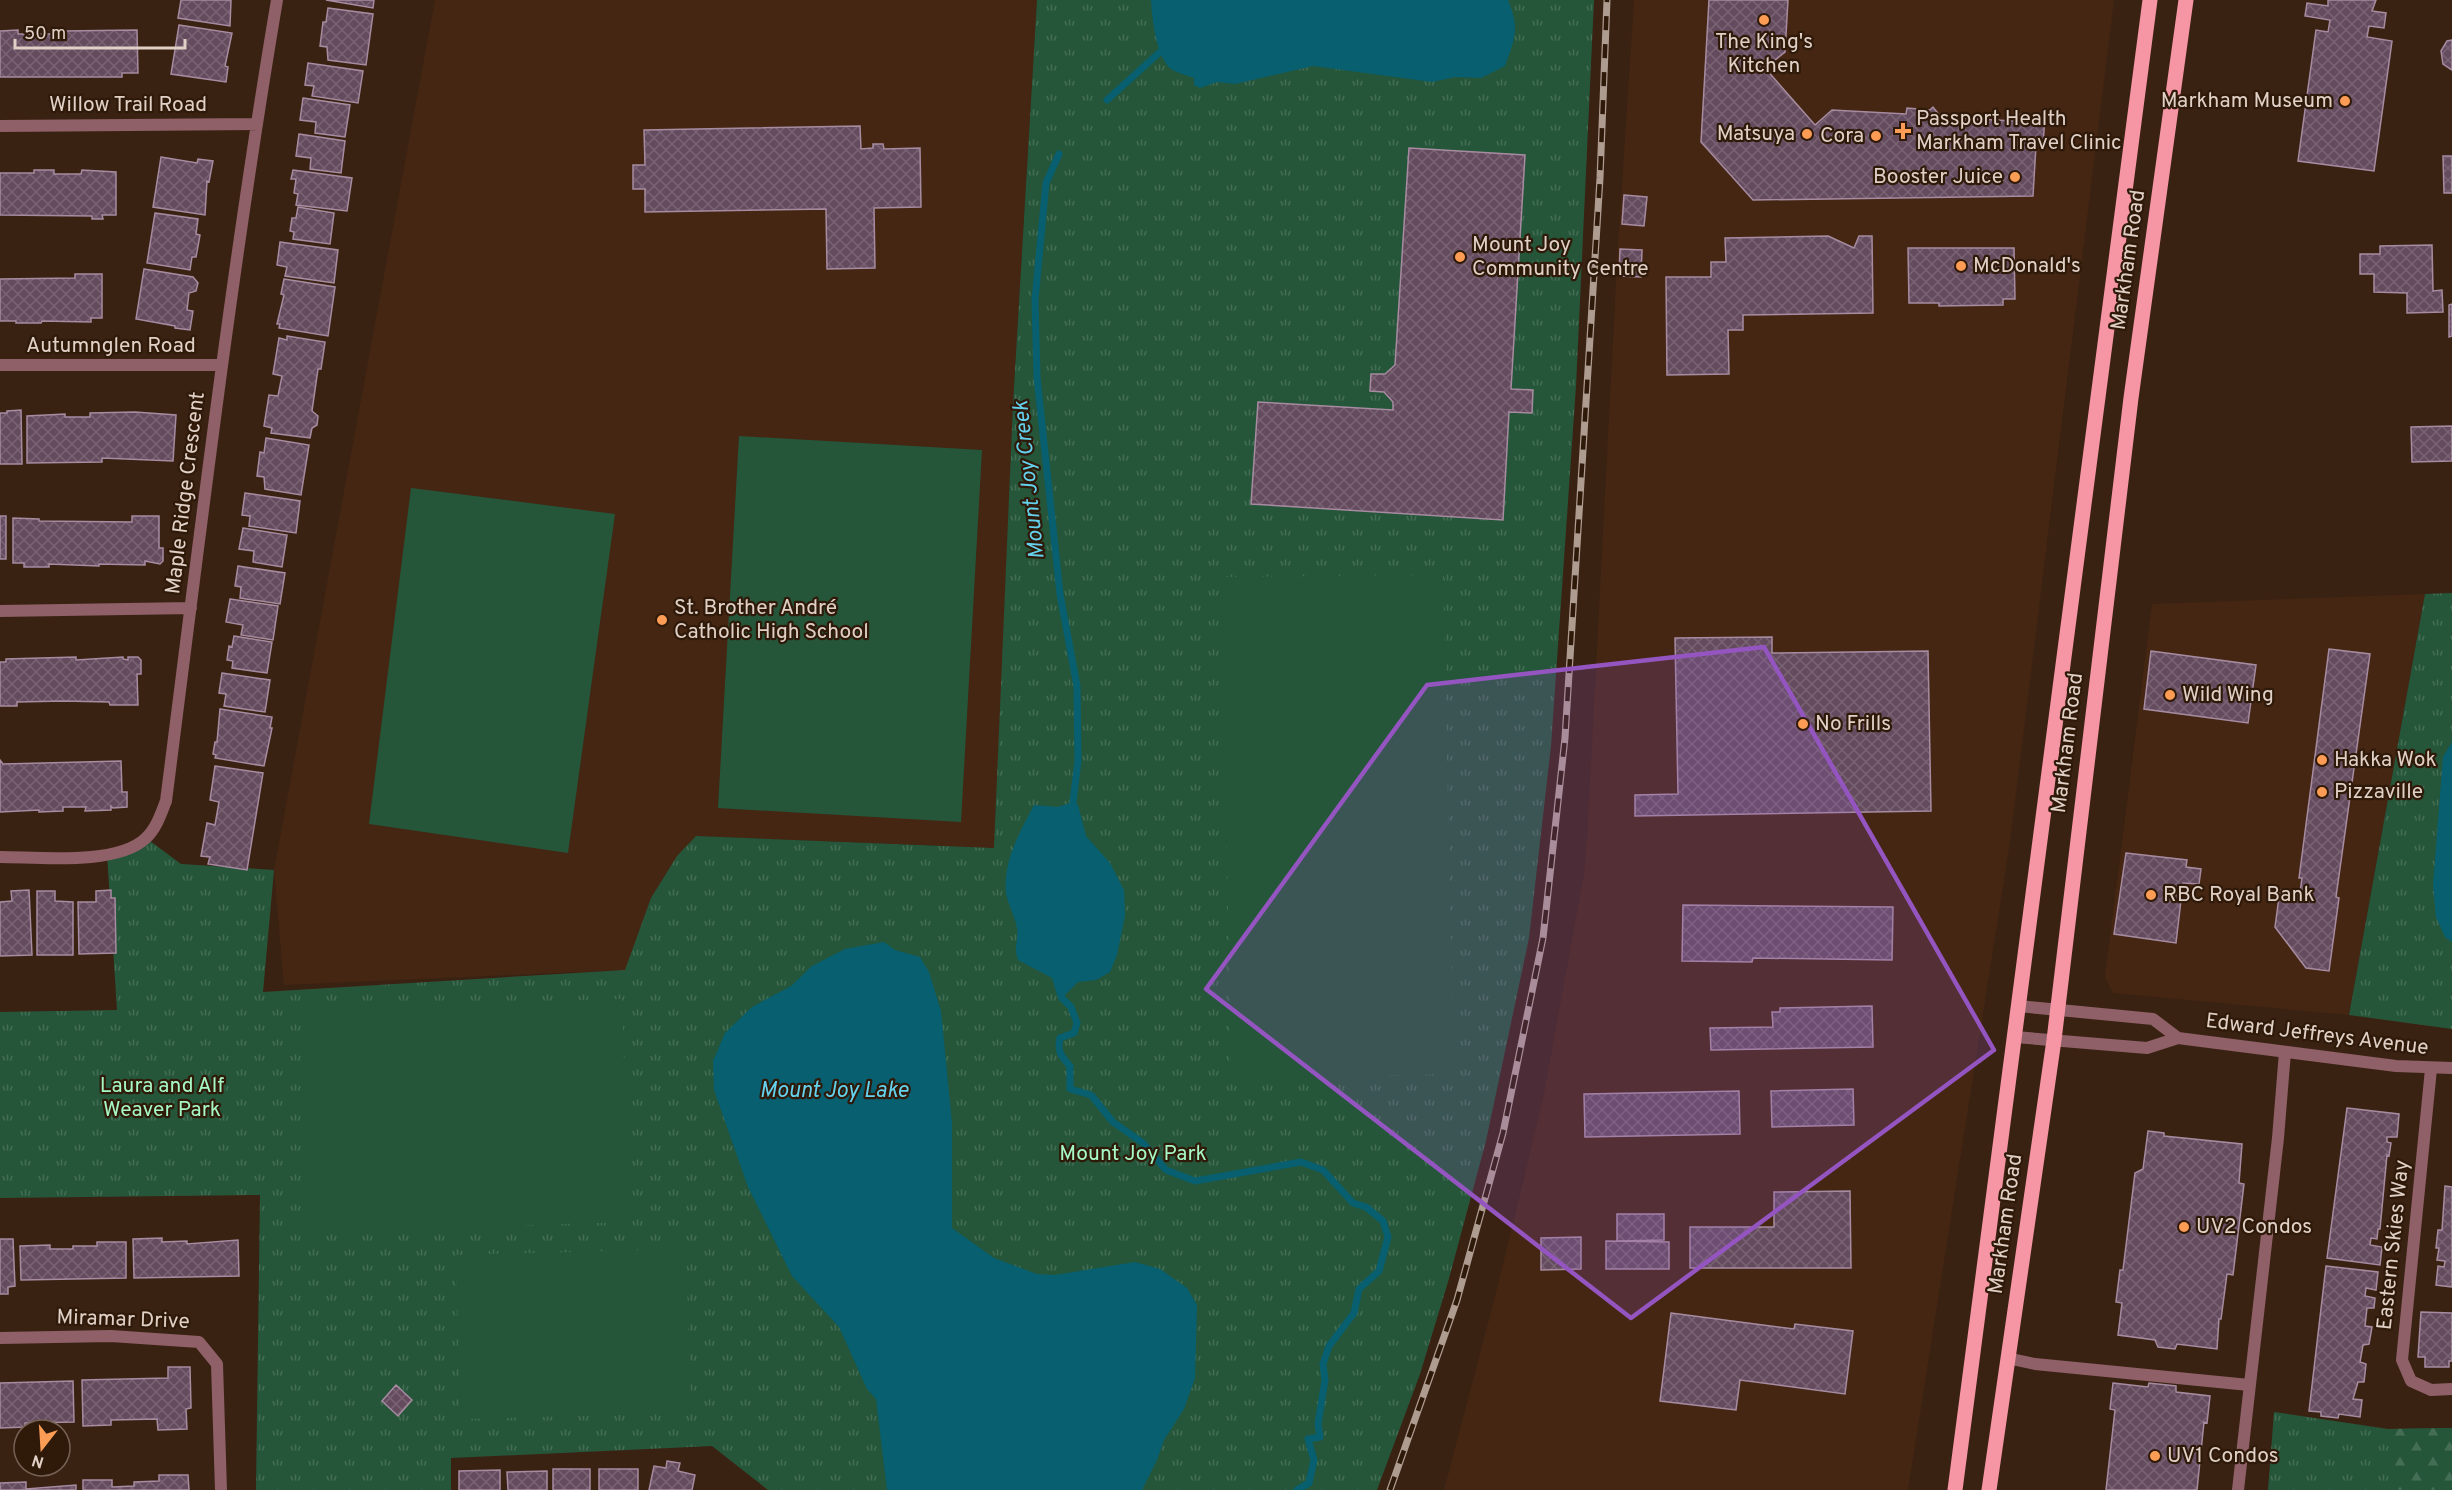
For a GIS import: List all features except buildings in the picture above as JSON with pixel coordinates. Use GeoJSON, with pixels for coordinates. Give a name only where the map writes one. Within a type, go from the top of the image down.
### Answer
{"type":"FeatureCollection","features":[{"type":"Feature","properties":{"kind":"main road","name":"Markham Road"},"geometry":{"type":"LineString","coordinates":[[1955,1490],[2150,0]]}},
{"type":"Feature","properties":{"kind":"main road","name":"Markham Road"},"geometry":{"type":"LineString","coordinates":[[1989,1490],[2054,1040],[2133,387],[2186,0]]}},
{"type":"Feature","properties":{"kind":"street","name":"Maple Ridge Crescent"},"geometry":{"type":"LineString","coordinates":[[0,857],[66,857],[107,854],[128,849],[146,838],[156,826],[166,801],[222,365],[256,124],[277,0]]}},
{"type":"Feature","properties":{"kind":"street","name":"Willow Trail Road"},"geometry":{"type":"LineString","coordinates":[[0,126],[256,124]]}},
{"type":"Feature","properties":{"kind":"street","name":"Autumnglen Road"},"geometry":{"type":"LineString","coordinates":[[0,365],[222,365]]}},
{"type":"Feature","properties":{"kind":"street"},"geometry":{"type":"LineString","coordinates":[[0,611],[191,608]]}},
{"type":"Feature","properties":{"kind":"street","name":"Edward Jeffreys Avenue"},"geometry":{"type":"LineString","coordinates":[[2018,1006],[2153,1019],[2178,1038]]}},
{"type":"Feature","properties":{"kind":"street","name":"Edward Jeffreys Avenue"},"geometry":{"type":"LineString","coordinates":[[2015,1037],[2147,1048],[2178,1038],[2431,1069],[2452,1068]]}},
{"type":"Feature","properties":{"kind":"street"},"geometry":{"type":"LineString","coordinates":[[2238,1490],[2278,1138],[2285,1052]]}},
{"type":"Feature","properties":{"kind":"street","name":"Eastern Skies Way"},"geometry":{"type":"LineString","coordinates":[[2431,1069],[2402,1360],[2411,1381],[2431,1390],[2452,1389]]}},
{"type":"Feature","properties":{"kind":"street","name":"Miramar Drive"},"geometry":{"type":"LineString","coordinates":[[0,1338],[111,1336],[199,1342],[217,1364],[221,1490]]}},
{"type":"Feature","properties":{"kind":"street"},"geometry":{"type":"LineString","coordinates":[[2007,1358],[2035,1365],[2249,1384]]}},
{"type":"Feature","properties":{"kind":"highlighted area"},"geometry":{"type":"Polygon","coordinates":[[[1764,647],[1994,1050],[1631,1318],[1206,989],[1427,685],[1764,647]]]}},
{"type":"Feature","properties":{"kind":"shaded area","name":"St. Brother André Catholic High School"},"geometry":{"type":"Polygon","coordinates":[[[435,0],[1037,0],[1013,404],[995,848],[696,836],[626,970],[284,985],[274,870],[435,0]]]}},
{"type":"Feature","properties":{"kind":"shaded area"},"geometry":{"type":"Polygon","coordinates":[[[1634,0],[2114,0],[2010,842],[1908,1490],[1444,1490],[1497,1289],[1543,1099],[1584,874],[1618,246],[1634,0]]]}},
{"type":"Feature","properties":{"kind":"shaded area"},"geometry":{"type":"Polygon","coordinates":[[[2425,594],[2349,1015],[2113,993],[2105,977],[2152,604],[2425,594]]]}},
{"type":"Feature","properties":{"kind":"green space","name":"Mount Joy Park"},"geometry":{"type":"Polygon","coordinates":[[[1037,0],[1594,0],[1576,386],[1551,746],[1529,938],[1486,1141],[1448,1282],[1420,1374],[1377,1490],[768,1490],[712,1446],[451,1458],[451,1490],[256,1490],[260,1195],[0,1198],[0,1012],[117,1010],[107,854],[146,838],[181,864],[274,870],[263,992],[625,970],[651,898],[677,856],[696,836],[994,848],[1013,404],[1037,0]]]}},
{"type":"Feature","properties":{"kind":"green space"},"geometry":{"type":"Polygon","coordinates":[[[739,436],[982,450],[961,822],[718,808],[739,436]]]}},
{"type":"Feature","properties":{"kind":"green space"},"geometry":{"type":"Polygon","coordinates":[[[411,488],[615,514],[568,853],[369,824],[411,488]]]}},
{"type":"Feature","properties":{"kind":"green space"},"geometry":{"type":"Polygon","coordinates":[[[1443,575],[1454,1074],[1231,1078],[1222,577],[1443,575]]]}},
{"type":"Feature","properties":{"kind":"green space"},"geometry":{"type":"Polygon","coordinates":[[[2452,593],[2452,1029],[2349,1015],[2425,594],[2452,593]]]}},
{"type":"Feature","properties":{"kind":"green space"},"geometry":{"type":"Polygon","coordinates":[[[622,999],[629,1222],[308,1231],[301,1009],[622,999]]]}},
{"type":"Feature","properties":{"kind":"green space"},"geometry":{"type":"Polygon","coordinates":[[[686,1249],[691,1413],[460,1419],[456,1255],[686,1249]]]}},
{"type":"Feature","properties":{"kind":"green space"},"geometry":{"type":"Polygon","coordinates":[[[2274,1412],[2388,1429],[2452,1428],[2452,1490],[2268,1490],[2274,1412]]]}},
{"type":"Feature","properties":{"kind":"green space"},"geometry":{"type":"Polygon","coordinates":[[[2452,1428],[2452,1490],[2397,1490],[2392,1438],[2388,1429],[2452,1428]]]}},
{"type":"Feature","properties":{"kind":"water"},"geometry":{"type":"Polygon","coordinates":[[[1151,0],[1508,0],[1514,19],[1515,33],[1505,66],[1481,78],[1455,77],[1432,82],[1313,66],[1235,84],[1217,82],[1200,88],[1194,85],[1194,78],[1171,69],[1162,56],[1152,17],[1151,0]]]}},
{"type":"Feature","properties":{"kind":"water"},"geometry":{"type":"Polygon","coordinates":[[[2452,742],[2452,942],[2445,937],[2436,917],[2433,885],[2443,757],[2452,742]]]}},
{"type":"Feature","properties":{"kind":"water"},"geometry":{"type":"Polygon","coordinates":[[[1073,802],[1078,805],[1086,836],[1110,863],[1124,890],[1125,916],[1117,955],[1110,972],[1096,980],[1078,982],[1062,998],[1058,998],[1052,978],[1018,960],[1017,928],[1006,893],[1006,881],[1014,847],[1034,805],[1058,807],[1073,802]]]}},
{"type":"Feature","properties":{"kind":"water","name":"Mount Joy Lake"},"geometry":{"type":"Polygon","coordinates":[[[884,942],[895,950],[920,957],[929,972],[941,1011],[952,1123],[952,1228],[994,1258],[1037,1274],[1055,1275],[1135,1262],[1160,1269],[1187,1288],[1197,1305],[1195,1378],[1184,1409],[1164,1440],[1142,1490],[887,1490],[876,1399],[867,1389],[839,1327],[792,1276],[748,1187],[714,1090],[713,1061],[725,1033],[752,1007],[791,986],[812,966],[845,949],[884,942]]]}},
{"type":"Feature","properties":{"kind":"waterway","name":"Mount Joy Creek"},"geometry":{"type":"LineString","coordinates":[[1107,100],[1160,52]]}},
{"type":"Feature","properties":{"kind":"waterway","name":"Mount Joy Creek"},"geometry":{"type":"LineString","coordinates":[[1059,154],[1046,183],[1035,300],[1037,377],[1060,594],[1077,686],[1078,761],[1073,802]]}},
{"type":"Feature","properties":{"kind":"waterway","name":"Mount Joy Creek"},"geometry":{"type":"LineString","coordinates":[[1062,998],[1071,1007],[1077,1023],[1074,1033],[1060,1038],[1059,1043],[1060,1054],[1070,1066],[1070,1089],[1091,1095],[1113,1122],[1143,1143],[1166,1170],[1195,1181],[1301,1162],[1323,1170],[1353,1203],[1366,1207],[1383,1221],[1388,1237],[1379,1271],[1359,1289],[1354,1313],[1329,1346],[1323,1364],[1325,1380],[1318,1424],[1320,1437],[1308,1439],[1314,1460],[1309,1483],[1297,1490]]}},
{"type":"Feature","properties":{"kind":"railway"},"geometry":{"type":"LineString","coordinates":[[1390,1490],[1457,1300],[1503,1133],[1543,938],[1565,738],[1600,178],[1607,0]]}},
{"type":"Feature","properties":{"kind":"place","name":"The King's Kitchen"},"geometry":{"type":"Point","coordinates":[1764,20]}},
{"type":"Feature","properties":{"kind":"place","name":"Markham Museum"},"geometry":{"type":"Point","coordinates":[2345,101]}},
{"type":"Feature","properties":{"kind":"place","name":"Passport Health Markham Travel Clinic"},"geometry":{"type":"Point","coordinates":[1903,131]}},
{"type":"Feature","properties":{"kind":"place","name":"Matsuya"},"geometry":{"type":"Point","coordinates":[1807,134]}},
{"type":"Feature","properties":{"kind":"place","name":"Cora"},"geometry":{"type":"Point","coordinates":[1876,136]}},
{"type":"Feature","properties":{"kind":"place","name":"Booster Juice"},"geometry":{"type":"Point","coordinates":[2015,177]}},
{"type":"Feature","properties":{"kind":"place","name":"Mount Joy Community Centre"},"geometry":{"type":"Point","coordinates":[1460,257]}},
{"type":"Feature","properties":{"kind":"place","name":"McDonald's"},"geometry":{"type":"Point","coordinates":[1961,266]}},
{"type":"Feature","properties":{"kind":"place","name":"St. Brother André Catholic High School"},"geometry":{"type":"Point","coordinates":[662,620]}},
{"type":"Feature","properties":{"kind":"place","name":"Wild Wing"},"geometry":{"type":"Point","coordinates":[2170,695]}},
{"type":"Feature","properties":{"kind":"place","name":"No Frills"},"geometry":{"type":"Point","coordinates":[1803,724]}},
{"type":"Feature","properties":{"kind":"place","name":"Hakka Wok"},"geometry":{"type":"Point","coordinates":[2322,760]}},
{"type":"Feature","properties":{"kind":"place","name":"Pizzaville"},"geometry":{"type":"Point","coordinates":[2322,792]}},
{"type":"Feature","properties":{"kind":"place","name":"RBC Royal Bank"},"geometry":{"type":"Point","coordinates":[2151,895]}},
{"type":"Feature","properties":{"kind":"place","name":"UV2 Condos"},"geometry":{"type":"Point","coordinates":[2184,1227]}},
{"type":"Feature","properties":{"kind":"place","name":"UV1 Condos"},"geometry":{"type":"Point","coordinates":[2155,1456]}},
{"type":"Feature","properties":{"kind":"park label","name":"Laura and Alf Weaver Park"},"geometry":{"type":"Point","coordinates":[162,1098]}}]}
